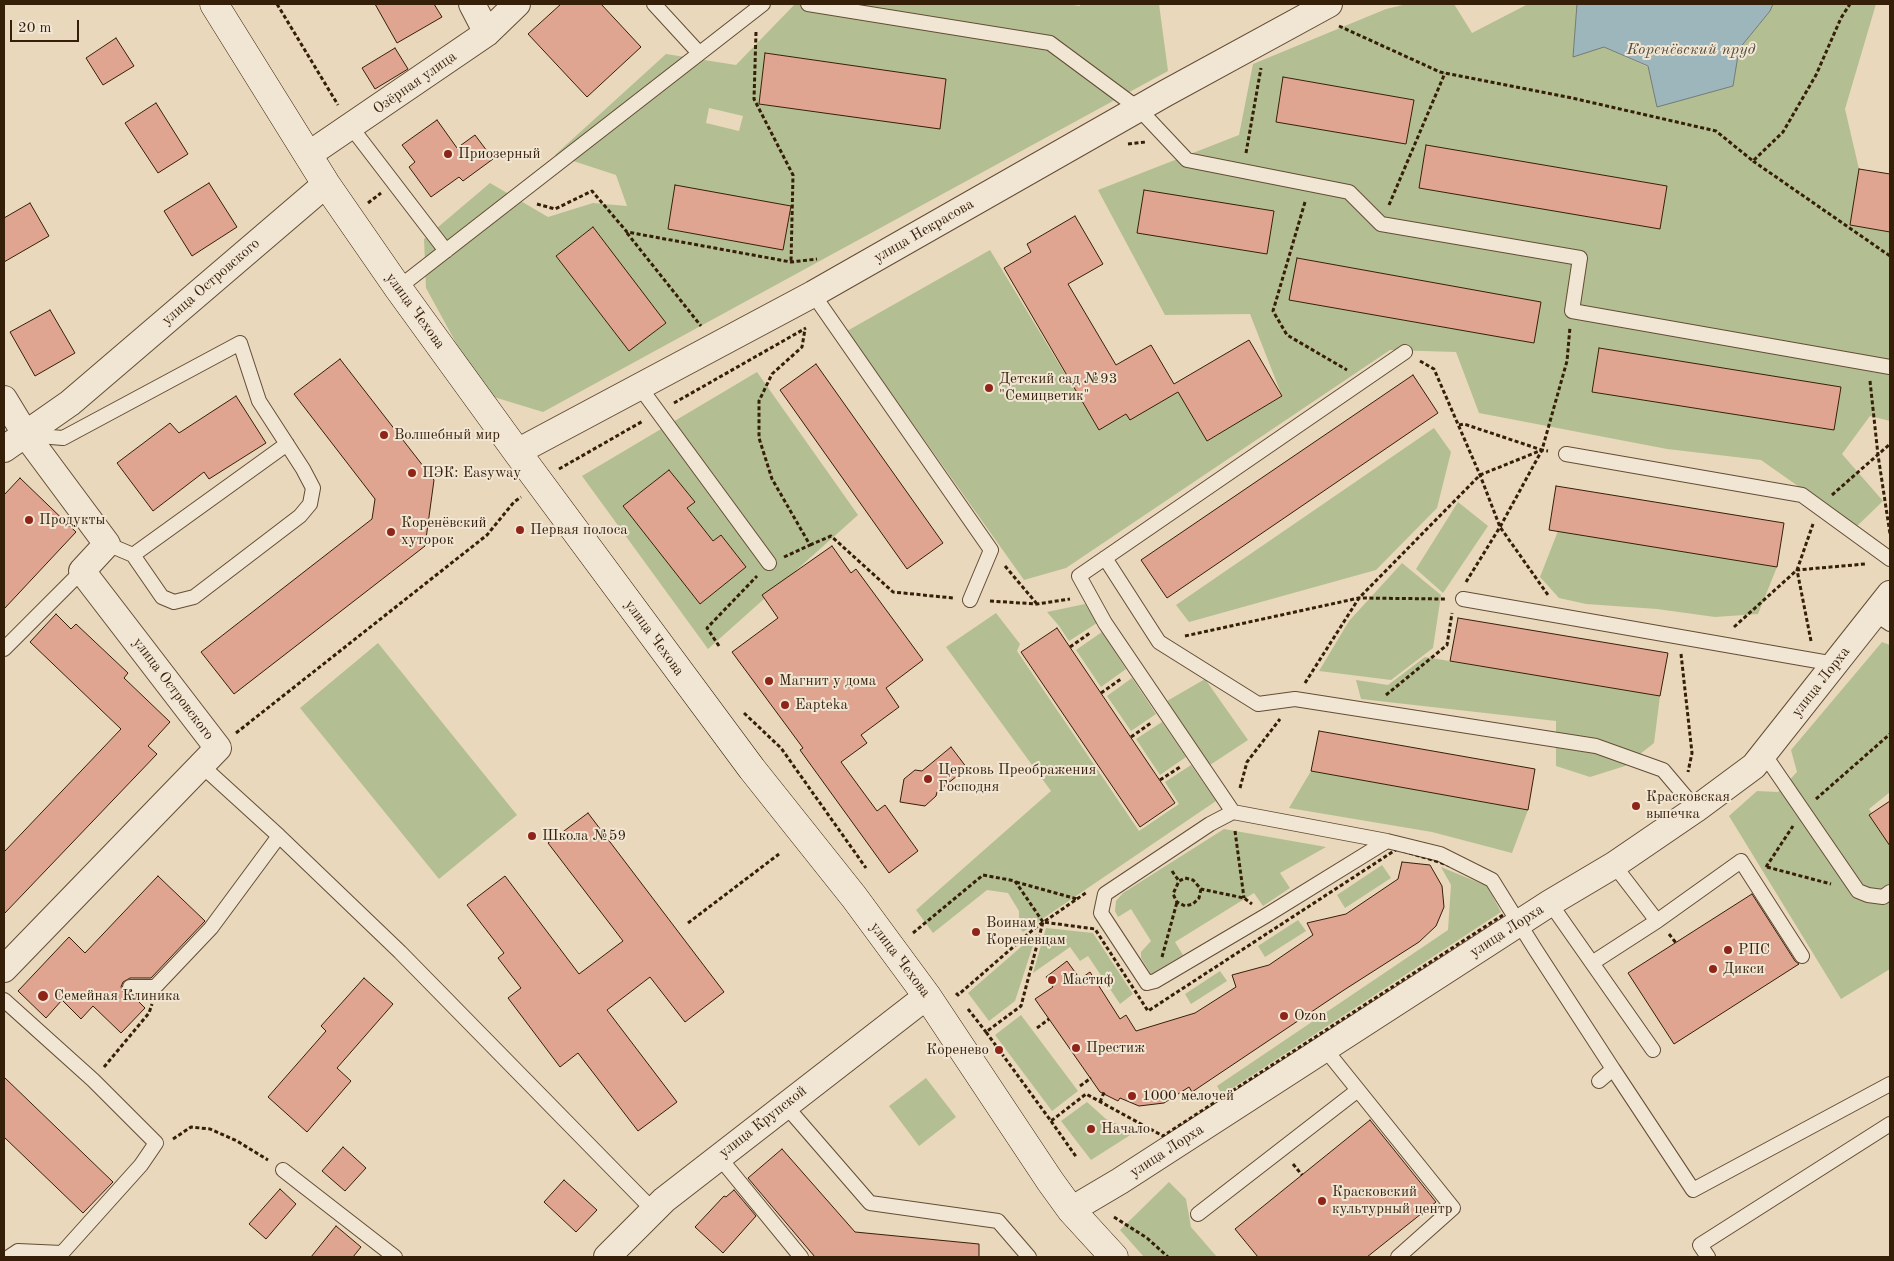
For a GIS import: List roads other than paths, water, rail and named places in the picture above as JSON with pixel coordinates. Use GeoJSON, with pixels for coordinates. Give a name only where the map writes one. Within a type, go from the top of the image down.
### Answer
{"type":"FeatureCollection","features":[{"type":"Feature","properties":{"kind":"main road","name":"улица Чехова"},"geometry":{"type":"LineString","coordinates":[[214,4],[326,184],[398,288],[752,769],[854,897],[940,992],[1050,1181],[1071,1210],[1114,1257]]}},
{"type":"Feature","properties":{"kind":"street"},"geometry":{"type":"LineString","coordinates":[[472,4],[487,33]]}},
{"type":"Feature","properties":{"kind":"street","name":"Озёрная улица"},"geometry":{"type":"LineString","coordinates":[[308,155],[487,33],[517,4]]}},
{"type":"Feature","properties":{"kind":"street","name":"улица Некрасова"},"geometry":{"type":"LineString","coordinates":[[517,452],[813,294],[1320,8]]}},
{"type":"Feature","properties":{"kind":"street","name":"улица Островского"},"geometry":{"type":"LineString","coordinates":[[4,449],[70,402],[326,184]]}},
{"type":"Feature","properties":{"kind":"street"},"geometry":{"type":"LineString","coordinates":[[4,399],[26,435],[107,544],[82,571]]}},
{"type":"Feature","properties":{"kind":"street","name":"улица Островского"},"geometry":{"type":"LineString","coordinates":[[4,969],[209,756],[82,571]]}},
{"type":"Feature","properties":{"kind":"street","name":"улица Лорха"},"geometry":{"type":"LineString","coordinates":[[1071,1210],[1120,1181],[1550,903],[1614,865],[1690,800],[1754,766],[1825,662],[1885,611]]}},
{"type":"Feature","properties":{"kind":"street","name":"улица Крупской"},"geometry":{"type":"LineString","coordinates":[[607,1257],[653,1210],[719,1157],[785,1105],[940,992]]}},
{"type":"Feature","properties":{"kind":"lane"},"geometry":{"type":"LineString","coordinates":[[654,4],[700,53]]}},
{"type":"Feature","properties":{"kind":"lane"},"geometry":{"type":"LineString","coordinates":[[808,4],[1050,43],[1139,109],[1187,160],[1349,192],[1381,224],[1580,258],[1572,311],[1890,367]]}},
{"type":"Feature","properties":{"kind":"lane"},"geometry":{"type":"LineString","coordinates":[[398,288],[760,6]]}},
{"type":"Feature","properties":{"kind":"lane"},"geometry":{"type":"LineString","coordinates":[[352,126],[446,251]]}},
{"type":"Feature","properties":{"kind":"lane"},"geometry":{"type":"LineString","coordinates":[[813,294],[991,550],[970,600]]}},
{"type":"Feature","properties":{"kind":"lane"},"geometry":{"type":"LineString","coordinates":[[26,435],[64,438],[240,343],[259,401],[304,469],[313,488],[310,504],[300,516],[194,597],[174,602],[162,597],[133,555],[107,544]]}},
{"type":"Feature","properties":{"kind":"lane"},"geometry":{"type":"LineString","coordinates":[[1233,812],[1105,623],[1092,596],[1078,576],[1405,352]]}},
{"type":"Feature","properties":{"kind":"lane"},"geometry":{"type":"LineString","coordinates":[[639,386],[768,563]]}},
{"type":"Feature","properties":{"kind":"lane"},"geometry":{"type":"LineString","coordinates":[[133,555],[287,444]]}},
{"type":"Feature","properties":{"kind":"lane"},"geometry":{"type":"LineString","coordinates":[[1566,454],[1802,495],[1890,559]]}},
{"type":"Feature","properties":{"kind":"lane"},"geometry":{"type":"LineString","coordinates":[[1105,558],[1159,642],[1258,704],[1295,699],[1596,746],[1663,770],[1690,800]]}},
{"type":"Feature","properties":{"kind":"lane"},"geometry":{"type":"LineString","coordinates":[[4,649],[82,571]]}},
{"type":"Feature","properties":{"kind":"lane"},"geometry":{"type":"LineString","coordinates":[[1459,599],[1825,662]]}},
{"type":"Feature","properties":{"kind":"lane"},"geometry":{"type":"LineString","coordinates":[[1764,754],[1858,891],[1868,895],[1883,897],[1890,892]]}},
{"type":"Feature","properties":{"kind":"lane"},"geometry":{"type":"LineString","coordinates":[[209,756],[279,836],[400,952],[653,1210]]}},
{"type":"Feature","properties":{"kind":"lane"},"geometry":{"type":"LineString","coordinates":[[1387,840],[1267,915],[1155,981],[1146,983],[1100,912],[1105,894],[1210,824],[1233,812],[1387,840],[1440,854],[1492,880],[1693,1190],[1890,1084]]}},
{"type":"Feature","properties":{"kind":"lane"},"geometry":{"type":"LineString","coordinates":[[130,987],[155,987],[163,979],[211,928],[279,836]]}},
{"type":"Feature","properties":{"kind":"lane"},"geometry":{"type":"LineString","coordinates":[[1592,963],[1657,921],[1741,861],[1802,956]]}},
{"type":"Feature","properties":{"kind":"lane"},"geometry":{"type":"LineString","coordinates":[[1614,865],[1657,921]]}},
{"type":"Feature","properties":{"kind":"lane"},"geometry":{"type":"LineString","coordinates":[[1550,903],[1653,1050]]}},
{"type":"Feature","properties":{"kind":"lane"},"geometry":{"type":"LineString","coordinates":[[4,1000],[93,1080],[156,1143],[142,1165],[62,1253],[18,1251],[9,1257]]}},
{"type":"Feature","properties":{"kind":"lane"},"geometry":{"type":"LineString","coordinates":[[1325,1049],[1453,1208],[1398,1257]]}},
{"type":"Feature","properties":{"kind":"lane"},"geometry":{"type":"LineString","coordinates":[[1599,1081],[1613,1069]]}},
{"type":"Feature","properties":{"kind":"lane"},"geometry":{"type":"LineString","coordinates":[[1198,1214],[1358,1090]]}},
{"type":"Feature","properties":{"kind":"lane"},"geometry":{"type":"LineString","coordinates":[[785,1105],[870,1203],[998,1221],[1029,1257]]}},
{"type":"Feature","properties":{"kind":"lane"},"geometry":{"type":"LineString","coordinates":[[1708,1257],[1700,1246],[1890,1124]]}},
{"type":"Feature","properties":{"kind":"lane"},"geometry":{"type":"LineString","coordinates":[[719,1157],[801,1257]]}},
{"type":"Feature","properties":{"kind":"lane"},"geometry":{"type":"LineString","coordinates":[[283,1170],[395,1257]]}},
{"type":"Feature","properties":{"kind":"water","name":"Коренёвский пруд"},"geometry":{"type":"Polygon","coordinates":[[[1577,4],[1773,4],[1770,11],[1739,49],[1733,86],[1657,107],[1648,66],[1604,47],[1573,57],[1577,4]]]}},
{"type":"Feature","properties":{"kind":"place","name":"Приозерный"},"geometry":{"type":"Point","coordinates":[448,154]}},
{"type":"Feature","properties":{"kind":"place","name":"Детский сад №93 \"Семицветик\""},"geometry":{"type":"Point","coordinates":[989,388]}},
{"type":"Feature","properties":{"kind":"place","name":"Волшебный мир"},"geometry":{"type":"Point","coordinates":[384,435]}},
{"type":"Feature","properties":{"kind":"place","name":"ПЭК: Easyway"},"geometry":{"type":"Point","coordinates":[412,473]}},
{"type":"Feature","properties":{"kind":"place","name":"Продукты"},"geometry":{"type":"Point","coordinates":[29,520]}},
{"type":"Feature","properties":{"kind":"place","name":"Первая полоса"},"geometry":{"type":"Point","coordinates":[520,530]}},
{"type":"Feature","properties":{"kind":"place","name":"Коренёвский хуторок"},"geometry":{"type":"Point","coordinates":[391,532]}},
{"type":"Feature","properties":{"kind":"place","name":"Магнит у дома"},"geometry":{"type":"Point","coordinates":[769,681]}},
{"type":"Feature","properties":{"kind":"place","name":"Eapteka"},"geometry":{"type":"Point","coordinates":[785,705]}},
{"type":"Feature","properties":{"kind":"place","name":"Церковь Преображения Господня"},"geometry":{"type":"Point","coordinates":[928,779]}},
{"type":"Feature","properties":{"kind":"place","name":"Красковская выпечка"},"geometry":{"type":"Point","coordinates":[1636,806]}},
{"type":"Feature","properties":{"kind":"place","name":"Школа №59"},"geometry":{"type":"Point","coordinates":[532,836]}},
{"type":"Feature","properties":{"kind":"place","name":"Воинам Кореневцам"},"geometry":{"type":"Point","coordinates":[976,932]}},
{"type":"Feature","properties":{"kind":"place","name":"РПС"},"geometry":{"type":"Point","coordinates":[1728,950]}},
{"type":"Feature","properties":{"kind":"place","name":"Дикси"},"geometry":{"type":"Point","coordinates":[1713,969]}},
{"type":"Feature","properties":{"kind":"place","name":"Мастиф"},"geometry":{"type":"Point","coordinates":[1052,980]}},
{"type":"Feature","properties":{"kind":"place","name":"Семейная Клиника"},"geometry":{"type":"Point","coordinates":[43,996]}},
{"type":"Feature","properties":{"kind":"place","name":"Ozon"},"geometry":{"type":"Point","coordinates":[1284,1016]}},
{"type":"Feature","properties":{"kind":"place","name":"Престиж"},"geometry":{"type":"Point","coordinates":[1076,1048]}},
{"type":"Feature","properties":{"kind":"place","name":"Коренево"},"geometry":{"type":"Point","coordinates":[999,1050]}},
{"type":"Feature","properties":{"kind":"place","name":"1000 мелочей"},"geometry":{"type":"Point","coordinates":[1132,1096]}},
{"type":"Feature","properties":{"kind":"place","name":"Начало"},"geometry":{"type":"Point","coordinates":[1091,1129]}},
{"type":"Feature","properties":{"kind":"place","name":"Красковский культурный центр"},"geometry":{"type":"Point","coordinates":[1322,1201]}}]}
